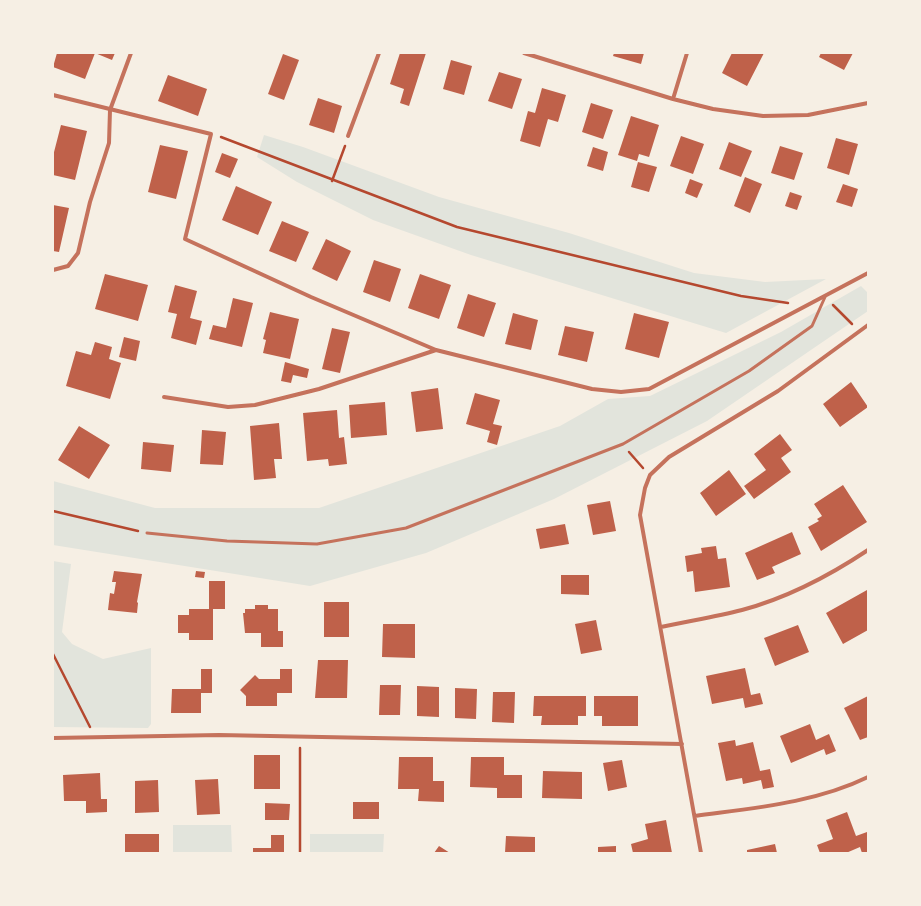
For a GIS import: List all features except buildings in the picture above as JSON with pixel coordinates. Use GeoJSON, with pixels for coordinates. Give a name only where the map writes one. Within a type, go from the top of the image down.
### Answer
{"type":"FeatureCollection","features":[{"type":"Feature","properties":{"kind":"street"},"geometry":{"type":"LineString","coordinates":[[53,270],[68,266],[78,253],[90,202],[109,143],[110,110],[131,53]]}},
{"type":"Feature","properties":{"kind":"street"},"geometry":{"type":"LineString","coordinates":[[348,136],[379,53]]}},
{"type":"Feature","properties":{"kind":"street"},"geometry":{"type":"LineString","coordinates":[[524,53],[673,99],[713,109],[763,116],[808,115],[868,103]]}},
{"type":"Feature","properties":{"kind":"street"},"geometry":{"type":"LineString","coordinates":[[673,99],[687,53]]}},
{"type":"Feature","properties":{"kind":"street"},"geometry":{"type":"LineString","coordinates":[[53,95],[211,134],[185,239],[311,297],[436,350],[592,389],[621,392],[649,389],[868,273]]}},
{"type":"Feature","properties":{"kind":"street"},"geometry":{"type":"LineString","coordinates":[[701,853],[640,515],[645,488],[650,475],[669,457],[778,391],[868,325]]}},
{"type":"Feature","properties":{"kind":"street"},"geometry":{"type":"LineString","coordinates":[[164,397],[228,407],[255,405],[319,389],[436,350]]}},
{"type":"Feature","properties":{"kind":"street"},"geometry":{"type":"LineString","coordinates":[[661,627],[741,610],[786,596],[844,566],[868,550]]}},
{"type":"Feature","properties":{"kind":"street"},"geometry":{"type":"LineString","coordinates":[[53,738],[219,735],[682,744]]}},
{"type":"Feature","properties":{"kind":"street"},"geometry":{"type":"LineString","coordinates":[[695,816],[779,804],[847,788],[868,777]]}},
{"type":"Feature","properties":{"kind":"lane"},"geometry":{"type":"LineString","coordinates":[[147,533],[227,541],[317,544],[406,528],[623,444],[749,371],[812,326],[825,297]]}},
{"type":"Feature","properties":{"kind":"path"},"geometry":{"type":"LineString","coordinates":[[211,134],[457,227],[741,296],[809,305]]}},
{"type":"Feature","properties":{"kind":"path"},"geometry":{"type":"LineString","coordinates":[[332,181],[348,136]]}},
{"type":"Feature","properties":{"kind":"path"},"geometry":{"type":"LineString","coordinates":[[825,297],[860,331]]}},
{"type":"Feature","properties":{"kind":"path"},"geometry":{"type":"LineString","coordinates":[[623,444],[636,462],[650,475]]}},
{"type":"Feature","properties":{"kind":"path"},"geometry":{"type":"LineString","coordinates":[[53,511],[147,533]]}},
{"type":"Feature","properties":{"kind":"path"},"geometry":{"type":"LineString","coordinates":[[53,654],[96,738]]}},
{"type":"Feature","properties":{"kind":"path"},"geometry":{"type":"LineString","coordinates":[[300,737],[300,853]]}},
{"type":"Feature","properties":{"kind":"shaded area"},"geometry":{"type":"Polygon","coordinates":[[[264,135],[303,147],[439,197],[569,233],[694,273],[765,282],[826,279],[726,333],[471,255],[373,220],[297,182],[257,157],[264,135]]]}},
{"type":"Feature","properties":{"kind":"shaded area"},"geometry":{"type":"Polygon","coordinates":[[[861,286],[868,293],[868,311],[707,421],[554,499],[426,553],[310,586],[53,545],[53,481],[155,508],[319,508],[560,426],[608,399],[650,396],[781,332],[861,286]]]}},
{"type":"Feature","properties":{"kind":"shaded area"},"geometry":{"type":"Polygon","coordinates":[[[53,561],[71,564],[62,632],[72,644],[103,659],[151,648],[151,724],[148,728],[53,727],[53,561]]]}},
{"type":"Feature","properties":{"kind":"shaded area"},"geometry":{"type":"Polygon","coordinates":[[[173,825],[231,825],[232,853],[173,853],[173,825]]]}},
{"type":"Feature","properties":{"kind":"shaded area"},"geometry":{"type":"Polygon","coordinates":[[[310,834],[384,834],[383,853],[310,853],[310,834]]]}}]}
